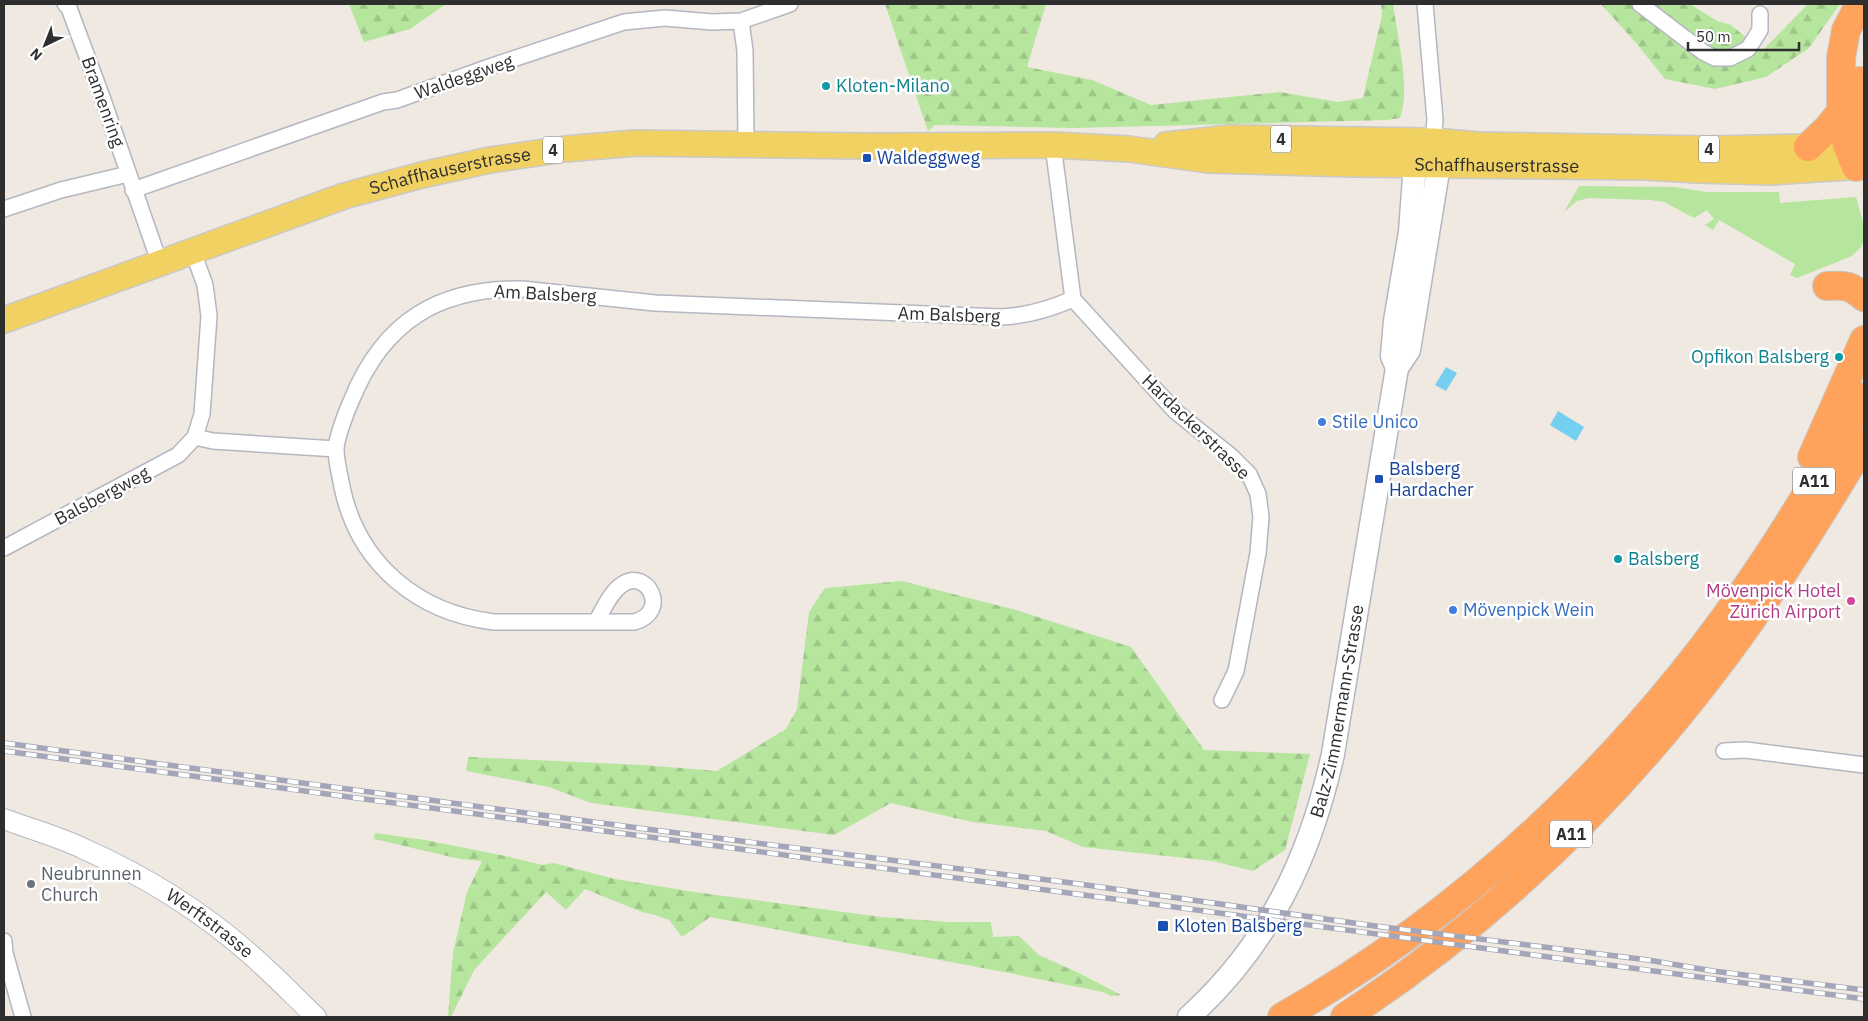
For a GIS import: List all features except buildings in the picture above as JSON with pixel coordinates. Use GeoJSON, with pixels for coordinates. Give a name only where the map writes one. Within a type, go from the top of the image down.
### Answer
{"type":"FeatureCollection","features":[{"type":"Feature","properties":{"kind":"highway"},"geometry":{"type":"LineString","coordinates":[[1859,153],[1841,112],[1842,45],[1850,19],[1860,4]]}},
{"type":"Feature","properties":{"kind":"highway"},"geometry":{"type":"LineString","coordinates":[[1859,153],[1862,85],[1859,50],[1864,29]]}},
{"type":"Feature","properties":{"kind":"highway"},"geometry":{"type":"LineString","coordinates":[[1808,147],[1841,112]]}},
{"type":"Feature","properties":{"kind":"highway"},"geometry":{"type":"LineString","coordinates":[[1864,270],[1827,286],[1844,285],[1855,289],[1864,296]]}},
{"type":"Feature","properties":{"kind":"highway"},"geometry":{"type":"LineString","coordinates":[[1762,564],[1864,340]]}},
{"type":"Feature","properties":{"kind":"highway","name":"A11"},"geometry":{"type":"LineString","coordinates":[[1282,1017],[1391,948],[1466,891],[1540,826],[1600,767],[1653,708],[1705,644],[1762,564],[1813,483],[1864,396]]}},
{"type":"Feature","properties":{"kind":"highway","name":"A11"},"geometry":{"type":"LineString","coordinates":[[1345,1017],[1407,975],[1494,906],[1553,852],[1611,794],[1688,703],[1738,638],[1787,567],[1864,443]]}},
{"type":"Feature","properties":{"kind":"main road","name":"Schaffhauserstrasse"},"geometry":{"type":"LineString","coordinates":[[4,320],[344,196],[422,175],[490,160],[565,149],[635,143],[867,146],[1053,145],[1129,149],[1230,138],[1429,157],[1770,172],[1859,153]]}},
{"type":"Feature","properties":{"kind":"main road","name":"Schaffhauserstrasse"},"geometry":{"type":"LineString","coordinates":[[1429,157],[1479,145],[1710,148],[1808,147],[1859,153]]}},
{"type":"Feature","properties":{"kind":"main road","name":"Balz-Zimmermann-Strasse"},"geometry":{"type":"LineString","coordinates":[[1189,1017],[1227,979],[1266,927],[1288,889],[1316,821],[1333,754],[1397,368],[1408,350],[1429,157]]}},
{"type":"Feature","properties":{"kind":"street","name":"Bramenring"},"geometry":{"type":"LineString","coordinates":[[65,4],[69,8],[102,97],[160,264]]}},
{"type":"Feature","properties":{"kind":"street","name":"Waldeggweg"},"geometry":{"type":"LineString","coordinates":[[133,190],[383,102],[397,100],[624,22],[665,18],[700,22],[741,21],[790,4]]}},
{"type":"Feature","properties":{"kind":"street"},"geometry":{"type":"LineString","coordinates":[[1425,4],[1435,120],[1429,157]]}},
{"type":"Feature","properties":{"kind":"street"},"geometry":{"type":"LineString","coordinates":[[1640,4],[1703,52],[1715,58],[1730,58],[1748,49],[1760,30],[1760,14]]}},
{"type":"Feature","properties":{"kind":"street"},"geometry":{"type":"LineString","coordinates":[[741,21],[745,51],[746,144]]}},
{"type":"Feature","properties":{"kind":"street"},"geometry":{"type":"LineString","coordinates":[[1053,145],[1073,299]]}},
{"type":"Feature","properties":{"kind":"street"},"geometry":{"type":"LineString","coordinates":[[4,210],[61,190],[128,174]]}},
{"type":"Feature","properties":{"kind":"street","name":"Balsbergweg"},"geometry":{"type":"LineString","coordinates":[[4,548],[178,455],[195,437],[202,414],[209,316],[205,285],[193,252]]}},
{"type":"Feature","properties":{"kind":"street","name":"Am Balsberg"},"geometry":{"type":"LineString","coordinates":[[596,622],[494,622],[442,609],[408,590],[393,579],[368,550],[356,529],[345,499],[336,449],[349,406],[368,363],[381,346],[409,320],[444,301],[477,292],[501,289],[522,289],[655,303],[1001,317],[1035,313],[1073,299]]}},
{"type":"Feature","properties":{"kind":"street","name":"Hardackerstrasse"},"geometry":{"type":"LineString","coordinates":[[1073,299],[1175,411],[1231,456],[1248,474],[1258,494],[1261,518],[1258,553],[1236,671],[1222,700]]}},
{"type":"Feature","properties":{"kind":"street"},"geometry":{"type":"LineString","coordinates":[[195,437],[213,441],[336,449]]}},
{"type":"Feature","properties":{"kind":"street"},"geometry":{"type":"LineString","coordinates":[[1724,751],[1746,750],[1864,765]]}},
{"type":"Feature","properties":{"kind":"street","name":"Werftstrasse"},"geometry":{"type":"LineString","coordinates":[[4,820],[81,847],[171,894],[250,954],[316,1017]]}},
{"type":"Feature","properties":{"kind":"street"},"geometry":{"type":"LineString","coordinates":[[4,949],[23,1017]]}},
{"type":"Feature","properties":{"kind":"green space"},"geometry":{"type":"Polygon","coordinates":[[[349,4],[446,4],[410,29],[364,42],[349,4]]]}},
{"type":"Feature","properties":{"kind":"green space"},"geometry":{"type":"Polygon","coordinates":[[[885,4],[1046,4],[1027,67],[1092,80],[1151,105],[1280,92],[1338,102],[1363,98],[1382,15],[1381,4],[1393,4],[1404,77],[1403,106],[1400,118],[1387,120],[1072,128],[935,125],[928,131],[885,4]]]}},
{"type":"Feature","properties":{"kind":"green space"},"geometry":{"type":"Polygon","coordinates":[[[1601,4],[1690,4],[1717,21],[1731,25],[1762,51],[1808,4],[1840,4],[1809,48],[1766,77],[1715,89],[1665,79],[1601,4]]]}},
{"type":"Feature","properties":{"kind":"green space"},"geometry":{"type":"Polygon","coordinates":[[[1579,186],[1674,187],[1706,192],[1779,192],[1780,203],[1856,197],[1864,226],[1864,237],[1862,246],[1852,256],[1797,278],[1790,275],[1795,264],[1719,220],[1713,230],[1705,225],[1714,219],[1707,210],[1694,218],[1664,202],[1589,198],[1577,201],[1564,212],[1579,186]]]}},
{"type":"Feature","properties":{"kind":"green space"},"geometry":{"type":"Polygon","coordinates":[[[902,581],[1016,610],[1131,647],[1204,750],[1310,754],[1285,850],[1253,871],[1213,861],[1083,847],[1046,831],[972,822],[891,803],[834,835],[591,803],[549,787],[466,771],[468,757],[643,765],[717,771],[786,729],[797,709],[809,612],[825,588],[902,581]]]}},
{"type":"Feature","properties":{"kind":"green space"},"geometry":{"type":"Polygon","coordinates":[[[375,833],[425,840],[542,865],[553,863],[615,879],[694,892],[881,917],[948,922],[991,922],[993,937],[1019,936],[1039,955],[1121,995],[1111,996],[1103,992],[1004,972],[710,917],[682,937],[669,920],[642,912],[585,889],[566,910],[546,892],[474,970],[451,1017],[448,1017],[453,953],[467,892],[482,861],[460,859],[374,839],[375,833]]]}},
{"type":"Feature","properties":{"kind":"water"},"geometry":{"type":"Polygon","coordinates":[[[1446,367],[1457,373],[1446,391],[1435,385],[1446,367]]]}},
{"type":"Feature","properties":{"kind":"water"},"geometry":{"type":"Polygon","coordinates":[[[1558,411],[1584,427],[1576,441],[1550,425],[1558,411]]]}},
{"type":"Feature","properties":{"kind":"railway"},"geometry":{"type":"LineString","coordinates":[[4,743],[646,829],[1072,883],[1375,926],[1648,960],[1713,971],[1864,990]]}},
{"type":"Feature","properties":{"kind":"railway"},"geometry":{"type":"LineString","coordinates":[[4,751],[1864,999]]}},
{"type":"Feature","properties":{"kind":"place","name":"Kloten-Milano"},"geometry":{"type":"Point","coordinates":[826,86]}},
{"type":"Feature","properties":{"kind":"place","name":"Waldeggweg"},"geometry":{"type":"Point","coordinates":[867,158]}},
{"type":"Feature","properties":{"kind":"place","name":"Opfikon Balsberg"},"geometry":{"type":"Point","coordinates":[1839,357]}},
{"type":"Feature","properties":{"kind":"place","name":"Stile Unico"},"geometry":{"type":"Point","coordinates":[1322,422]}},
{"type":"Feature","properties":{"kind":"place","name":"Balsberg Hardacher"},"geometry":{"type":"Point","coordinates":[1379,479]}},
{"type":"Feature","properties":{"kind":"place","name":"Balsberg"},"geometry":{"type":"Point","coordinates":[1618,559]}},
{"type":"Feature","properties":{"kind":"place","name":"Mövenpick Hotel Zürich Airport"},"geometry":{"type":"Point","coordinates":[1851,601]}},
{"type":"Feature","properties":{"kind":"place","name":"Mövenpick Wein"},"geometry":{"type":"Point","coordinates":[1453,610]}},
{"type":"Feature","properties":{"kind":"place","name":"Neubrunnen Church"},"geometry":{"type":"Point","coordinates":[31,884]}},
{"type":"Feature","properties":{"kind":"place","name":"Kloten Balsberg"},"geometry":{"type":"Point","coordinates":[1163,926]}}]}
